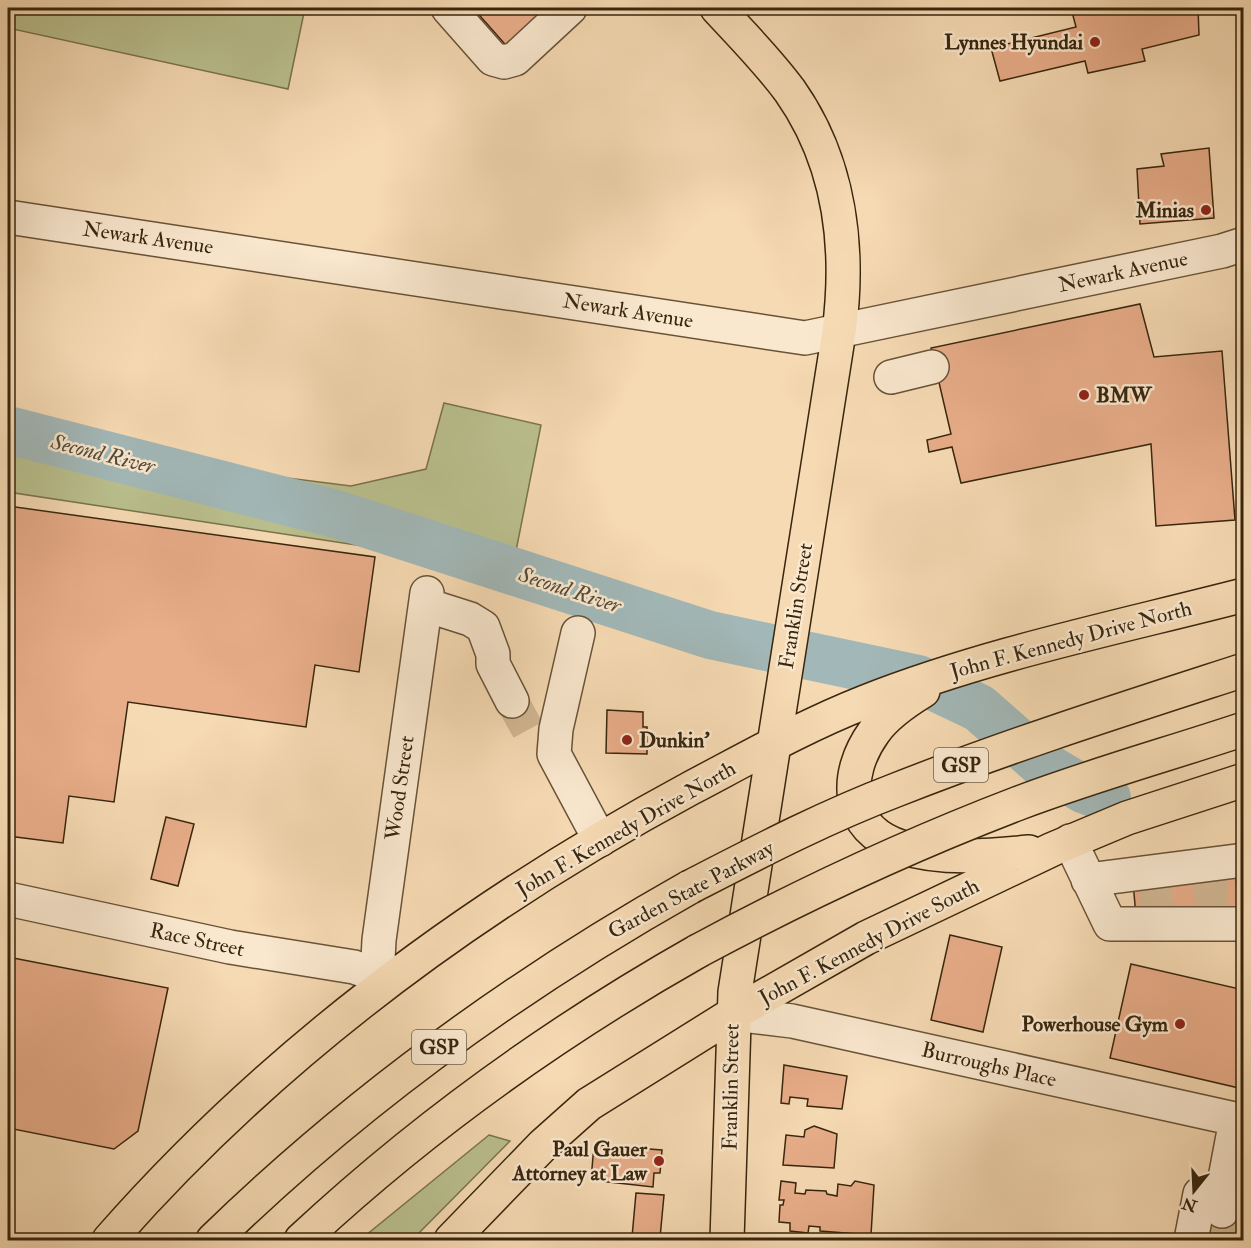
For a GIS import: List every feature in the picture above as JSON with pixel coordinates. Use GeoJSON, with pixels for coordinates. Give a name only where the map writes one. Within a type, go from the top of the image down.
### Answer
{"type":"FeatureCollection","features":[{"type":"Feature","properties":{"kind":"main road","name":"Franklin Street"},"geometry":{"type":"LineString","coordinates":[[717,8],[789,90],[811,127],[825,159],[839,213],[844,282],[839,332],[733,1014],[727,1240]]}},
{"type":"Feature","properties":{"kind":"main road","name":"John F. Kennedy Drive North"},"geometry":{"type":"LineString","coordinates":[[109,1240],[244,1100],[316,1037],[384,982],[507,898],[600,840],[774,744],[863,703],[963,667],[1244,595]]}},
{"type":"Feature","properties":{"kind":"main road"},"geometry":{"type":"LineString","coordinates":[[963,667],[894,711],[875,730],[859,759],[855,773],[855,803],[860,816],[872,829],[902,848],[933,853],[1011,854],[1061,845]]}},
{"type":"Feature","properties":{"kind":"main road","name":"Garden State Parkway"},"geometry":{"type":"LineString","coordinates":[[213,1240],[303,1157],[427,1056],[550,971],[690,887],[804,830],[895,790],[1033,739],[1244,670]]}},
{"type":"Feature","properties":{"kind":"main road","name":"GSP"},"geometry":{"type":"LineString","coordinates":[[301,1240],[375,1175],[488,1085],[601,1008],[698,951],[794,900],[975,820],[1022,802],[1244,729]]}},
{"type":"Feature","properties":{"kind":"main road","name":"John F. Kennedy Drive South"},"geometry":{"type":"LineString","coordinates":[[451,1240],[543,1145],[589,1104],[733,1014],[866,938],[1061,845],[1127,818],[1244,780]]}},
{"type":"Feature","properties":{"kind":"street"},"geometry":{"type":"LineString","coordinates":[[448,8],[493,59],[504,62],[515,59],[570,8]]}},
{"type":"Feature","properties":{"kind":"street","name":"Newark Avenue"},"geometry":{"type":"LineString","coordinates":[[8,217],[508,291],[762,334],[805,338],[1200,256],[1244,244]]}},
{"type":"Feature","properties":{"kind":"street"},"geometry":{"type":"LineString","coordinates":[[891,377],[932,367]]}},
{"type":"Feature","properties":{"kind":"street","name":"Wood Street"},"geometry":{"type":"LineString","coordinates":[[384,982],[378,960],[379,940],[426,599],[476,621],[483,627],[493,654]]}},
{"type":"Feature","properties":{"kind":"street"},"geometry":{"type":"LineString","coordinates":[[548,741],[578,633]]}},
{"type":"Feature","properties":{"kind":"street"},"geometry":{"type":"LineString","coordinates":[[493,654],[493,664],[512,701]]}},
{"type":"Feature","properties":{"kind":"street"},"geometry":{"type":"LineString","coordinates":[[493,654],[522,685],[548,741],[600,840]]}},
{"type":"Feature","properties":{"kind":"street"},"geometry":{"type":"LineString","coordinates":[[1061,845],[1088,879],[1110,924],[1223,921]]}},
{"type":"Feature","properties":{"kind":"street"},"geometry":{"type":"LineString","coordinates":[[1088,879],[1210,871],[1244,860]]}},
{"type":"Feature","properties":{"kind":"street","name":"Race Street"},"geometry":{"type":"LineString","coordinates":[[8,899],[230,947],[354,967],[374,974],[384,982]]}},
{"type":"Feature","properties":{"kind":"street","name":"Burroughs Place"},"geometry":{"type":"LineString","coordinates":[[733,1014],[792,1021],[1240,1121]]}},
{"type":"Feature","properties":{"kind":"street"},"geometry":{"type":"LineString","coordinates":[[1191,1240],[1200,1194],[1229,1200],[1240,1121]]}},
{"type":"Feature","properties":{"kind":"green space"},"geometry":{"type":"Polygon","coordinates":[[[8,8],[305,8],[288,89],[8,28],[8,8]]]}},
{"type":"Feature","properties":{"kind":"green space"},"geometry":{"type":"Polygon","coordinates":[[[444,403],[541,425],[516,551],[363,546],[8,492],[8,430],[105,455],[351,486],[426,469],[444,403]]]}},
{"type":"Feature","properties":{"kind":"green space"},"geometry":{"type":"Polygon","coordinates":[[[489,1135],[510,1141],[412,1240],[360,1240],[489,1135]]]}},
{"type":"Feature","properties":{"kind":"building"},"geometry":{"type":"Polygon","coordinates":[[[473,8],[560,8],[511,51],[473,8]]]}},
{"type":"Feature","properties":{"kind":"building","name":"Lynnes Hyundai"},"geometry":{"type":"Polygon","coordinates":[[[1071,8],[1198,8],[1199,35],[1142,49],[1145,61],[1088,73],[1085,61],[1000,81],[991,48],[1076,27],[1071,8]]]}},
{"type":"Feature","properties":{"kind":"building"},"geometry":{"type":"Polygon","coordinates":[[[1209,148],[1214,218],[1140,224],[1137,169],[1164,166],[1161,154],[1209,148]]]}},
{"type":"Feature","properties":{"kind":"building","name":"BMW"},"geometry":{"type":"Polygon","coordinates":[[[1140,304],[1154,357],[1222,351],[1235,520],[1156,526],[1151,444],[961,483],[952,447],[929,452],[927,440],[951,434],[931,348],[1140,304]]]}},
{"type":"Feature","properties":{"kind":"building"},"geometry":{"type":"Polygon","coordinates":[[[8,506],[375,557],[359,672],[315,665],[306,727],[128,702],[114,802],[69,796],[63,843],[8,836],[8,506]]]}},
{"type":"Feature","properties":{"kind":"building","name":"Dunkin'"},"geometry":{"type":"Polygon","coordinates":[[[607,710],[643,712],[643,727],[647,727],[647,754],[606,753],[607,710]]]}},
{"type":"Feature","properties":{"kind":"building"},"geometry":{"type":"Polygon","coordinates":[[[166,817],[194,824],[178,886],[151,879],[166,817]]]}},
{"type":"Feature","properties":{"kind":"building"},"geometry":{"type":"Polygon","coordinates":[[[1236,875],[1238,910],[1136,916],[1133,882],[1236,875]]]}},
{"type":"Feature","properties":{"kind":"building"},"geometry":{"type":"Polygon","coordinates":[[[950,935],[1002,947],[983,1032],[931,1020],[950,935]]]}},
{"type":"Feature","properties":{"kind":"building"},"geometry":{"type":"Polygon","coordinates":[[[8,957],[168,988],[138,1131],[114,1149],[8,1128],[8,957]]]}},
{"type":"Feature","properties":{"kind":"building","name":"Powerhouse Gym"},"geometry":{"type":"Polygon","coordinates":[[[1131,964],[1244,990],[1244,1069],[1239,1088],[1110,1058],[1131,964]]]}},
{"type":"Feature","properties":{"kind":"building"},"geometry":{"type":"Polygon","coordinates":[[[784,1065],[847,1076],[842,1109],[807,1106],[808,1099],[790,1097],[789,1104],[781,1103],[784,1065]]]}},
{"type":"Feature","properties":{"kind":"building"},"geometry":{"type":"Polygon","coordinates":[[[814,1126],[837,1134],[834,1168],[783,1165],[786,1135],[804,1137],[805,1130],[814,1126]]]}},
{"type":"Feature","properties":{"kind":"building"},"geometry":{"type":"Polygon","coordinates":[[[594,1145],[662,1150],[660,1173],[654,1173],[653,1187],[591,1180],[594,1145]]]}},
{"type":"Feature","properties":{"kind":"building"},"geometry":{"type":"Polygon","coordinates":[[[781,1181],[796,1183],[795,1193],[805,1194],[806,1190],[826,1191],[827,1194],[837,1196],[838,1184],[851,1186],[855,1181],[874,1185],[871,1235],[820,1231],[820,1227],[809,1226],[808,1233],[790,1231],[790,1223],[779,1222],[780,1205],[783,1205],[784,1200],[779,1200],[781,1181]]]}},
{"type":"Feature","properties":{"kind":"building"},"geometry":{"type":"Polygon","coordinates":[[[636,1193],[664,1195],[660,1238],[632,1237],[636,1193]]]}},
{"type":"Feature","properties":{"kind":"waterway","name":"Second River"},"geometry":{"type":"LineString","coordinates":[[8,430],[336,514],[710,635],[918,679],[979,708],[1046,767],[1085,790],[1107,798]]}},
{"type":"Feature","properties":{"kind":"tunnel"},"geometry":{"type":"LineString","coordinates":[[512,701],[533,739]]}},
{"type":"Feature","properties":{"kind":"tunnel"},"geometry":{"type":"LineString","coordinates":[[1210,877],[1212,916]]}},
{"type":"Feature","properties":{"kind":"tunnel"},"geometry":{"type":"LineString","coordinates":[[1155,882],[1157,918]]}},
{"type":"Feature","properties":{"kind":"tunnel"},"geometry":{"type":"LineString","coordinates":[[1222,1211],[1223,1240]]}},
{"type":"Feature","properties":{"kind":"place","name":"Lynnes Hyundai"},"geometry":{"type":"Point","coordinates":[1095,42]}},
{"type":"Feature","properties":{"kind":"place","name":"Minias"},"geometry":{"type":"Point","coordinates":[1206,210]}},
{"type":"Feature","properties":{"kind":"place","name":"BMW"},"geometry":{"type":"Point","coordinates":[1084,395]}},
{"type":"Feature","properties":{"kind":"place","name":"Dunkin'"},"geometry":{"type":"Point","coordinates":[627,740]}},
{"type":"Feature","properties":{"kind":"place","name":"Powerhouse Gym"},"geometry":{"type":"Point","coordinates":[1180,1024]}},
{"type":"Feature","properties":{"kind":"place","name":"Paul Gauer Attorney at Law"},"geometry":{"type":"Point","coordinates":[659,1161]}}]}
